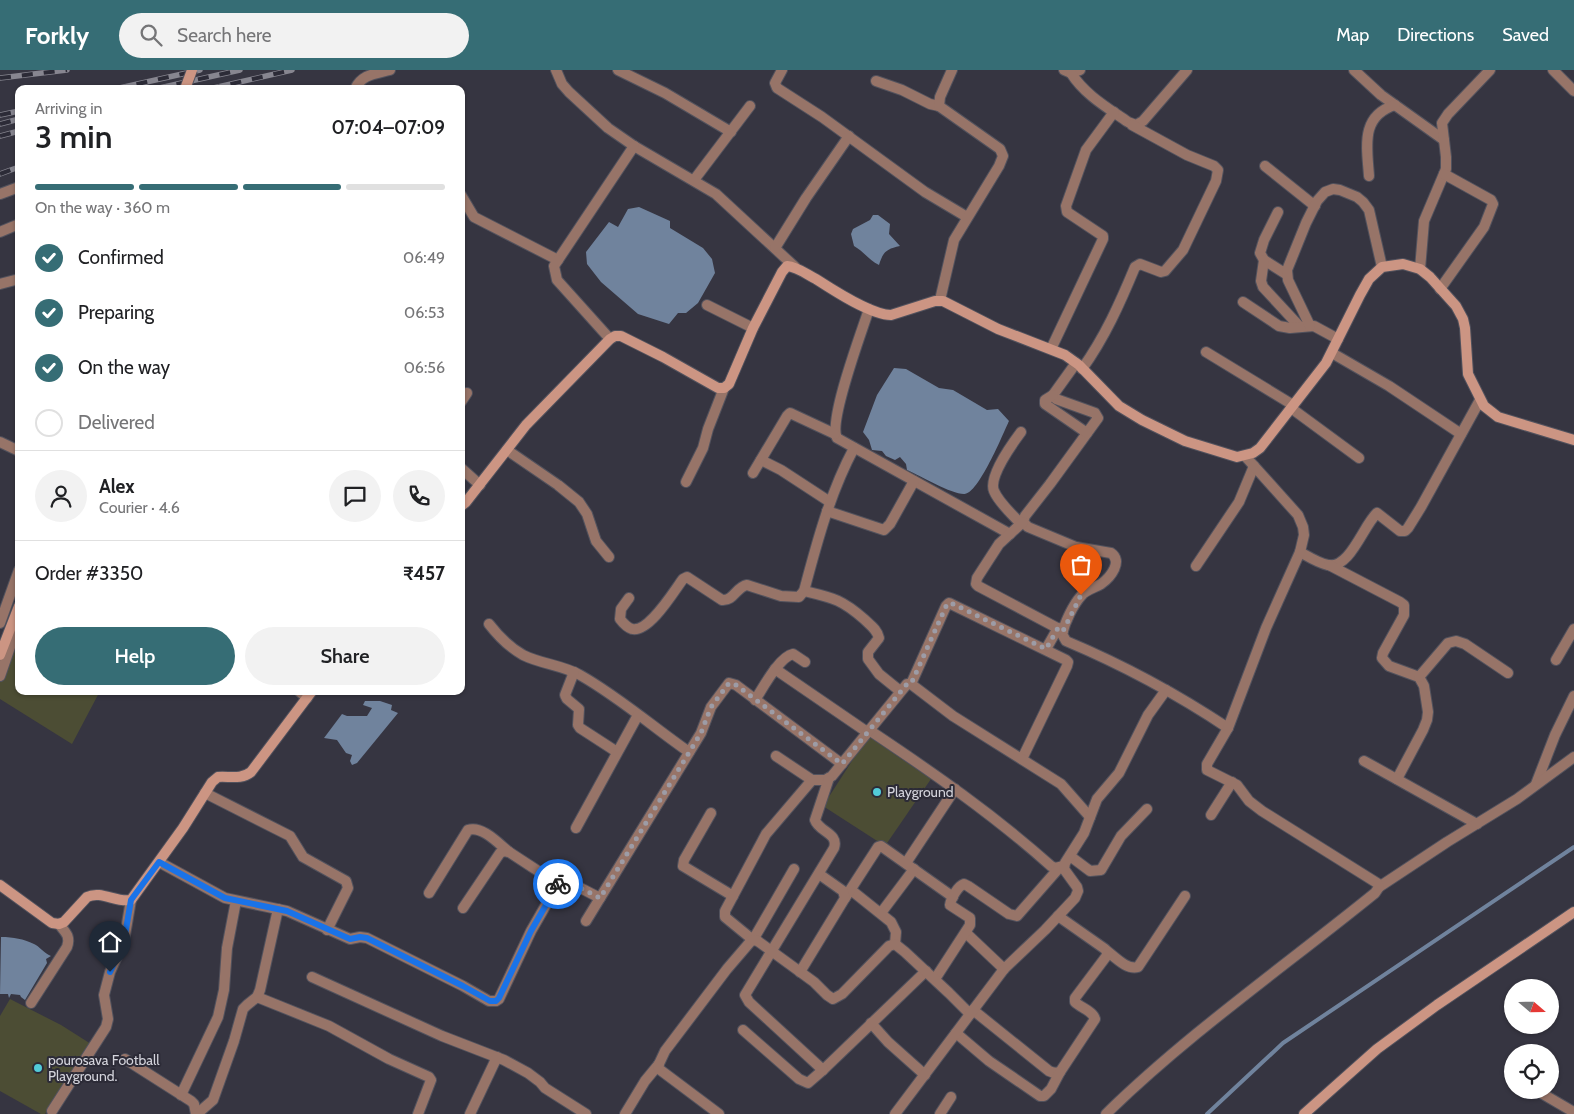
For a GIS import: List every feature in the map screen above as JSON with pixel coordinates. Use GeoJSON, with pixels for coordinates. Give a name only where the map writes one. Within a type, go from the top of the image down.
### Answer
{"type":"FeatureCollection","features":[{"type":"Feature","properties":{"kind":"street"},"geometry":{"type":"LineString","coordinates":[[186,85],[192,70]]}},
{"type":"Feature","properties":{"kind":"street"},"geometry":{"type":"LineString","coordinates":[[357,85],[366,76],[390,70]]}},
{"type":"Feature","properties":{"kind":"street"},"geometry":{"type":"LineString","coordinates":[[556,70],[562,84],[569,92],[608,128],[634,146],[716,194],[796,267],[835,291],[881,314],[891,315],[940,300],[998,328],[1066,355],[1113,401],[1142,420],[1192,444],[1237,457],[1253,453],[1260,448],[1322,370],[1370,278],[1382,267],[1403,264],[1420,269],[1456,306],[1463,319],[1467,341],[1466,365],[1468,374],[1484,406],[1498,417],[1574,439]]}},
{"type":"Feature","properties":{"kind":"street"},"geometry":{"type":"LineString","coordinates":[[618,70],[665,93],[731,132]]}},
{"type":"Feature","properties":{"kind":"street"},"geometry":{"type":"LineString","coordinates":[[782,70],[775,83],[777,88],[849,136],[925,192],[967,217]]}},
{"type":"Feature","properties":{"kind":"street"},"geometry":{"type":"LineString","coordinates":[[939,106],[940,97],[952,70]]}},
{"type":"Feature","properties":{"kind":"street"},"geometry":{"type":"LineString","coordinates":[[1132,125],[1143,121],[1187,70]]}},
{"type":"Feature","properties":{"kind":"street"},"geometry":{"type":"LineString","coordinates":[[1354,70],[1381,95],[1444,140]]}},
{"type":"Feature","properties":{"kind":"street"},"geometry":{"type":"LineString","coordinates":[[1420,269],[1424,221],[1444,174],[1446,157],[1442,123],[1490,70]]}},
{"type":"Feature","properties":{"kind":"street"},"geometry":{"type":"LineString","coordinates":[[1553,70],[1574,91]]}},
{"type":"Feature","properties":{"kind":"street"},"geometry":{"type":"LineString","coordinates":[[1072,71],[1080,86],[1132,125],[1187,155],[1214,166],[1218,170],[1216,182],[1183,250],[1166,271],[1161,272],[1140,264],[1135,267],[1109,326],[1079,366],[1053,395],[1045,400],[1044,404],[1087,434]]}},
{"type":"Feature","properties":{"kind":"street"},"geometry":{"type":"LineString","coordinates":[[876,81],[939,106],[1003,153],[1000,166],[967,217],[952,246],[940,300]]}},
{"type":"Feature","properties":{"kind":"street"},"geometry":{"type":"LineString","coordinates":[[1369,176],[1367,137],[1371,123],[1380,112],[1395,105]]}},
{"type":"Feature","properties":{"kind":"street"},"geometry":{"type":"LineString","coordinates":[[694,180],[750,106]]}},
{"type":"Feature","properties":{"kind":"street"},"geometry":{"type":"LineString","coordinates":[[1051,349],[1103,239],[1103,236],[1067,212],[1066,206],[1086,150],[1114,112]]}},
{"type":"Feature","properties":{"kind":"street"},"geometry":{"type":"LineString","coordinates":[[775,248],[849,136]]}},
{"type":"Feature","properties":{"kind":"street"},"geometry":{"type":"LineString","coordinates":[[610,339],[557,280],[554,266],[634,146]]}},
{"type":"Feature","properties":{"kind":"street"},"geometry":{"type":"LineString","coordinates":[[1266,166],[1315,206]]}},
{"type":"Feature","properties":{"kind":"street"},"geometry":{"type":"LineString","coordinates":[[1440,289],[1484,226],[1493,204],[1491,200],[1444,174]]}},
{"type":"Feature","properties":{"kind":"street"},"geometry":{"type":"LineString","coordinates":[[0,194],[15,188]]}},
{"type":"Feature","properties":{"kind":"street"},"geometry":{"type":"LineString","coordinates":[[1305,326],[1286,274],[1315,206],[1325,192],[1333,188],[1357,196],[1364,202],[1369,210],[1382,267]]}},
{"type":"Feature","properties":{"kind":"street"},"geometry":{"type":"LineString","coordinates":[[465,201],[474,218],[558,260]]}},
{"type":"Feature","properties":{"kind":"street"},"geometry":{"type":"LineString","coordinates":[[1278,212],[1260,253],[1264,260],[1286,274]]}},
{"type":"Feature","properties":{"kind":"street"},"geometry":{"type":"LineString","coordinates":[[0,232],[15,226]]}},
{"type":"Feature","properties":{"kind":"street"},"geometry":{"type":"LineString","coordinates":[[1264,260],[1261,281],[1263,286],[1305,326]]}},
{"type":"Feature","properties":{"kind":"street"},"geometry":{"type":"LineString","coordinates":[[686,482],[703,448],[724,388],[729,384],[752,328],[782,272],[787,266],[796,267]]}},
{"type":"Feature","properties":{"kind":"street"},"geometry":{"type":"LineString","coordinates":[[0,284],[15,280]]}},
{"type":"Feature","properties":{"kind":"street"},"geometry":{"type":"LineString","coordinates":[[1243,302],[1279,326],[1290,328],[1318,327],[1338,339]]}},
{"type":"Feature","properties":{"kind":"street"},"geometry":{"type":"LineString","coordinates":[[706,306],[752,328]]}},
{"type":"Feature","properties":{"kind":"street"},"geometry":{"type":"LineString","coordinates":[[835,434],[834,428],[840,402],[870,309]]}},
{"type":"Feature","properties":{"kind":"street"},"geometry":{"type":"LineString","coordinates":[[465,502],[526,425],[615,336],[621,336],[663,356],[718,388],[724,388]]}},
{"type":"Feature","properties":{"kind":"street"},"geometry":{"type":"LineString","coordinates":[[1206,352],[1292,406],[1359,458]]}},
{"type":"Feature","properties":{"kind":"street"},"geometry":{"type":"LineString","coordinates":[[1332,353],[1389,386],[1461,434]]}},
{"type":"Feature","properties":{"kind":"street"},"geometry":{"type":"LineString","coordinates":[[1053,395],[1056,399],[1097,415],[1098,418],[1025,516],[1022,524],[996,548],[977,578],[976,584],[1060,629],[1066,640],[1134,672],[1196,706],[1228,728]]}},
{"type":"Feature","properties":{"kind":"street"},"geometry":{"type":"LineString","coordinates":[[1328,565],[1338,565],[1343,562],[1377,513],[1400,531],[1405,531],[1408,528],[1480,400]]}},
{"type":"Feature","properties":{"kind":"street"},"geometry":{"type":"LineString","coordinates":[[753,473],[790,413],[835,434],[842,442],[1010,534]]}},
{"type":"Feature","properties":{"kind":"street"},"geometry":{"type":"LineString","coordinates":[[1021,432],[1005,456],[995,476],[992,487],[996,496],[1022,524],[1076,546],[1111,553],[1116,556],[1117,560],[1107,579],[1081,595],[1046,649]]}},
{"type":"Feature","properties":{"kind":"street"},"geometry":{"type":"LineString","coordinates":[[0,442],[15,449]]}},
{"type":"Feature","properties":{"kind":"street"},"geometry":{"type":"LineString","coordinates":[[629,598],[621,610],[620,619],[632,629],[639,628],[651,621],[683,579],[687,577],[722,600],[731,598],[742,586],[747,585],[788,597],[799,597],[804,591],[837,482],[854,448]]}},
{"type":"Feature","properties":{"kind":"street"},"geometry":{"type":"LineString","coordinates":[[507,450],[579,502],[587,514],[596,541],[609,557]]}},
{"type":"Feature","properties":{"kind":"street"},"geometry":{"type":"LineString","coordinates":[[1245,456],[1298,515],[1304,534],[1300,552],[1266,628],[1228,728],[1206,766],[1207,770],[1241,788],[1249,801],[1262,811],[1377,883],[1379,888]]}},
{"type":"Feature","properties":{"kind":"street"},"geometry":{"type":"LineString","coordinates":[[761,460],[781,470],[829,507],[884,530],[890,524],[914,481]]}},
{"type":"Feature","properties":{"kind":"street"},"geometry":{"type":"LineString","coordinates":[[1196,566],[1239,502],[1254,466]]}},
{"type":"Feature","properties":{"kind":"street"},"geometry":{"type":"LineString","coordinates":[[465,472],[480,485]]}},
{"type":"Feature","properties":{"kind":"street"},"geometry":{"type":"LineString","coordinates":[[1300,552],[1400,602],[1404,606],[1404,615],[1382,653],[1382,658],[1389,666],[1419,677],[1424,686],[1428,712],[1424,730],[1397,779]]}},
{"type":"Feature","properties":{"kind":"street"},"geometry":{"type":"LineString","coordinates":[[0,623],[15,581]]}},
{"type":"Feature","properties":{"kind":"street"},"geometry":{"type":"LineString","coordinates":[[804,591],[848,604],[876,630],[878,638],[868,652],[868,660],[879,674],[900,691]]}},
{"type":"Feature","properties":{"kind":"street"},"geometry":{"type":"LineString","coordinates":[[911,684],[949,603],[1066,660],[1068,664],[1022,759]]}},
{"type":"Feature","properties":{"kind":"street"},"geometry":{"type":"LineString","coordinates":[[1,651],[15,616]]}},
{"type":"Feature","properties":{"kind":"street"},"geometry":{"type":"LineString","coordinates":[[489,624],[501,640],[523,655],[574,672],[613,696],[689,752]]}},
{"type":"Feature","properties":{"kind":"street"},"geometry":{"type":"LineString","coordinates":[[1556,660],[1574,628]]}},
{"type":"Feature","properties":{"kind":"street"},"geometry":{"type":"LineString","coordinates":[[0,676],[15,633]]}},
{"type":"Feature","properties":{"kind":"street"},"geometry":{"type":"LineString","coordinates":[[1419,677],[1448,644],[1456,641],[1465,644],[1508,673]]}},
{"type":"Feature","properties":{"kind":"street"},"geometry":{"type":"LineString","coordinates":[[755,700],[775,669],[792,654],[806,662]]}},
{"type":"Feature","properties":{"kind":"street"},"geometry":{"type":"LineString","coordinates":[[775,669],[955,789],[1000,822],[1052,866],[1061,867],[1078,890],[1074,898],[1058,916],[1004,969],[895,1114]]}},
{"type":"Feature","properties":{"kind":"street"},"geometry":{"type":"LineString","coordinates":[[574,672],[565,695],[567,699],[579,708],[578,724],[580,728],[617,752]]}},
{"type":"Feature","properties":{"kind":"street"},"geometry":{"type":"LineString","coordinates":[[586,921],[703,729],[711,707],[729,683],[736,685],[842,764]]}},
{"type":"Feature","properties":{"kind":"street"},"geometry":{"type":"LineString","coordinates":[[823,1070],[746,998],[746,992],[773,952],[836,843],[832,836],[816,824],[815,820],[830,778],[900,691],[907,684],[911,684]]}},
{"type":"Feature","properties":{"kind":"street"},"geometry":{"type":"LineString","coordinates":[[911,684],[953,716],[1061,784],[1090,817]]}},
{"type":"Feature","properties":{"kind":"street"},"geometry":{"type":"LineString","coordinates":[[935,980],[970,925],[970,918],[950,905],[961,885],[964,884],[1009,914],[1017,916],[1070,856],[1084,833],[1097,799],[1119,773],[1148,715],[1166,690]]}},
{"type":"Feature","properties":{"kind":"street"},"geometry":{"type":"LineString","coordinates":[[52,1111],[106,1027],[108,1019],[104,996],[110,972],[124,941],[131,900],[159,862],[212,782],[218,777],[240,777],[250,772],[305,695]]}},
{"type":"Feature","properties":{"kind":"street"},"geometry":{"type":"LineString","coordinates":[[1536,785],[1555,735],[1574,696]]}},
{"type":"Feature","properties":{"kind":"street"},"geometry":{"type":"LineString","coordinates":[[576,828],[638,716]]}},
{"type":"Feature","properties":{"kind":"street"},"geometry":{"type":"LineString","coordinates":[[776,756],[812,780],[830,778]]}},
{"type":"Feature","properties":{"kind":"street"},"geometry":{"type":"LineString","coordinates":[[1106,1114],[1137,1085],[1213,1021],[1353,911],[1379,888],[1517,799],[1574,757]]}},
{"type":"Feature","properties":{"kind":"street"},"geometry":{"type":"LineString","coordinates":[[1364,761],[1476,824]]}},
{"type":"Feature","properties":{"kind":"street"},"geometry":{"type":"LineString","coordinates":[[812,780],[766,834],[725,911],[725,917],[753,940],[756,940],[814,982],[833,999],[889,946],[895,944]]}},
{"type":"Feature","properties":{"kind":"street"},"geometry":{"type":"LineString","coordinates":[[1211,814],[1232,782]]}},
{"type":"Feature","properties":{"kind":"street"},"geometry":{"type":"LineString","coordinates":[[881,913],[955,789]]}},
{"type":"Feature","properties":{"kind":"street"},"geometry":{"type":"LineString","coordinates":[[205,793],[290,836],[303,857],[346,882],[348,888],[327,930]]}},
{"type":"Feature","properties":{"kind":"street"},"geometry":{"type":"LineString","coordinates":[[1070,856],[1090,871],[1101,870],[1121,836],[1147,809]]}},
{"type":"Feature","properties":{"kind":"street"},"geometry":{"type":"LineString","coordinates":[[711,813],[684,860],[684,866],[733,896]]}},
{"type":"Feature","properties":{"kind":"street"},"geometry":{"type":"LineString","coordinates":[[429,893],[468,830],[474,828],[481,830],[509,852],[558,884]]}},
{"type":"Feature","properties":{"kind":"street"},"geometry":{"type":"LineString","coordinates":[[800,972],[878,847],[884,847],[953,897]]}},
{"type":"Feature","properties":{"kind":"street"},"geometry":{"type":"LineString","coordinates":[[463,908],[500,853],[504,851],[509,852]]}},
{"type":"Feature","properties":{"kind":"street"},"geometry":{"type":"LineString","coordinates":[[159,862],[217,894],[236,901],[278,909],[350,939],[367,938],[490,1001],[496,1001],[499,998],[531,931],[562,880],[600,898]]}},
{"type":"Feature","properties":{"kind":"street"},"geometry":{"type":"LineString","coordinates":[[625,1114],[645,1081],[659,1064],[665,1051],[748,942],[753,940],[794,869]]}},
{"type":"Feature","properties":{"kind":"street"},"geometry":{"type":"LineString","coordinates":[[819,874],[843,891],[881,913],[895,927],[895,944]]}},
{"type":"Feature","properties":{"kind":"street"},"geometry":{"type":"LineString","coordinates":[[0,884],[52,924],[64,922],[87,897],[92,895],[125,901],[131,900]]}},
{"type":"Feature","properties":{"kind":"street"},"geometry":{"type":"LineString","coordinates":[[1058,916],[1132,968],[1138,968],[1185,896]]}},
{"type":"Feature","properties":{"kind":"street"},"geometry":{"type":"LineString","coordinates":[[181,1095],[218,1017],[224,990],[227,948],[236,901]]}},
{"type":"Feature","properties":{"kind":"street"},"geometry":{"type":"LineString","coordinates":[[125,1059],[194,1104],[197,1114],[212,1100],[226,1064],[243,1010],[257,998],[260,990],[278,909]]}},
{"type":"Feature","properties":{"kind":"street"},"geometry":{"type":"LineString","coordinates":[[1304,1114],[1377,1049],[1437,1005],[1574,912]]}},
{"type":"Feature","properties":{"kind":"street"},"geometry":{"type":"LineString","coordinates":[[31,1003],[70,940],[68,934],[59,924]]}},
{"type":"Feature","properties":{"kind":"street"},"geometry":{"type":"LineString","coordinates":[[966,933],[1004,969]]}},
{"type":"Feature","properties":{"kind":"street"},"geometry":{"type":"LineString","coordinates":[[895,944],[971,1012],[1049,1071],[1054,1073],[1060,1072]]}},
{"type":"Feature","properties":{"kind":"street"},"geometry":{"type":"LineString","coordinates":[[956,1033],[989,1061],[1040,1096],[1044,1096],[1051,1089],[1060,1072],[1095,1020],[1093,1015],[1077,1005],[1074,1000],[1107,957],[1107,951]]}},
{"type":"Feature","properties":{"kind":"street"},"geometry":{"type":"LineString","coordinates":[[743,1030],[802,1081],[808,1083],[926,971]]}},
{"type":"Feature","properties":{"kind":"street"},"geometry":{"type":"LineString","coordinates":[[312,977],[442,1036],[497,1057],[528,1073],[545,1088],[586,1114]]}},
{"type":"Feature","properties":{"kind":"street"},"geometry":{"type":"LineString","coordinates":[[257,998],[329,1026],[389,1059],[429,1077],[431,1080],[418,1114]]}},
{"type":"Feature","properties":{"kind":"street"},"geometry":{"type":"LineString","coordinates":[[871,1023],[888,1042],[925,1075]]}},
{"type":"Feature","properties":{"kind":"street"},"geometry":{"type":"LineString","coordinates":[[471,1114],[497,1057]]}},
{"type":"Feature","properties":{"kind":"street"},"geometry":{"type":"LineString","coordinates":[[659,1064],[659,1069],[720,1114]]}},
{"type":"Feature","properties":{"kind":"street"},"geometry":{"type":"LineString","coordinates":[[940,1114],[951,1097]]}},
{"type":"Feature","properties":{"kind":"street"},"geometry":{"type":"LineString","coordinates":[[1552,1099],[1572,1110]]}},
{"type":"Feature","properties":{"kind":"green space"},"geometry":{"type":"Polygon","coordinates":[[[15,635],[15,695],[98,695],[72,744],[0,699],[0,659],[15,635]]]}},
{"type":"Feature","properties":{"kind":"green space","name":"Playground"},"geometry":{"type":"Polygon","coordinates":[[[868,736],[931,779],[885,846],[823,806],[868,736]]]}},
{"type":"Feature","properties":{"kind":"green space","name":"pourosava Football Playground."},"geometry":{"type":"Polygon","coordinates":[[[10,999],[61,1025],[91,1044],[45,1114],[41,1114],[0,1091],[0,1016],[10,999]]]}},
{"type":"Feature","properties":{"kind":"water"},"geometry":{"type":"Polygon","coordinates":[[[639,207],[670,221],[670,228],[703,248],[712,259],[715,273],[698,303],[686,313],[678,313],[669,324],[638,314],[601,282],[587,264],[586,252],[609,222],[618,227],[628,209],[639,207]]]}},
{"type":"Feature","properties":{"kind":"water"},"geometry":{"type":"Polygon","coordinates":[[[873,215],[878,215],[890,224],[889,234],[900,246],[891,248],[886,252],[879,265],[854,246],[851,234],[853,229],[870,220],[873,215]]]}},
{"type":"Feature","properties":{"kind":"water"},"geometry":{"type":"Polygon","coordinates":[[[894,368],[906,369],[939,388],[953,390],[987,410],[998,409],[1009,421],[983,475],[970,492],[964,494],[944,488],[907,470],[906,464],[900,457],[895,460],[886,456],[882,451],[872,450],[869,440],[863,432],[877,395],[894,368]]]}},
{"type":"Feature","properties":{"kind":"water"},"geometry":{"type":"Polygon","coordinates":[[[365,701],[380,701],[392,705],[391,710],[398,713],[357,763],[352,765],[350,761],[352,755],[346,753],[337,740],[324,738],[342,714],[347,716],[367,716],[372,708],[363,705],[365,701]]]}},
{"type":"Feature","properties":{"kind":"water"},"geometry":{"type":"Polygon","coordinates":[[[1,937],[30,942],[51,956],[46,959],[47,963],[25,1000],[20,995],[11,994],[9,998],[8,994],[0,994],[1,937]]]}},
{"type":"Feature","properties":{"kind":"waterway"},"geometry":{"type":"LineString","coordinates":[[1207,1114],[1283,1043],[1574,847]]}},
{"type":"Feature","properties":{"kind":"railway"},"geometry":{"type":"LineString","coordinates":[[0,78],[67,70]]}},
{"type":"Feature","properties":{"kind":"railway"},"geometry":{"type":"LineString","coordinates":[[133,85],[200,70]]}},
{"type":"Feature","properties":{"kind":"railway"},"geometry":{"type":"LineString","coordinates":[[173,85],[240,70]]}},
{"type":"Feature","properties":{"kind":"railway"},"geometry":{"type":"LineString","coordinates":[[226,85],[292,70]]}},
{"type":"Feature","properties":{"kind":"railway"},"geometry":{"type":"LineString","coordinates":[[0,115],[15,112]]}},
{"type":"Feature","properties":{"kind":"railway"},"geometry":{"type":"LineString","coordinates":[[0,124],[15,120]]}},
{"type":"Feature","properties":{"kind":"railway"},"geometry":{"type":"LineString","coordinates":[[0,136],[15,132]]}},
{"type":"Feature","properties":{"kind":"railway"},"geometry":{"type":"LineString","coordinates":[[0,174],[15,168]]}},
{"type":"Feature","properties":{"kind":"way so far"},"geometry":{"type":"LineString","coordinates":[[558,884],[565,880],[600,898],[701,733],[711,707],[729,683],[736,685],[842,764],[892,701],[907,684],[911,684],[947,604],[951,603],[1046,649],[1058,628],[1063,631],[1081,595]]}},
{"type":"Feature","properties":{"kind":"place","name":"Playground"},"geometry":{"type":"Point","coordinates":[877,792]}},
{"type":"Feature","properties":{"kind":"place","name":"pourosava Football Playground."},"geometry":{"type":"Point","coordinates":[38,1068]}},
{"type":"Feature","properties":{"kind":"route"},"geometry":{"type":"LineString","coordinates":[[110,972],[127,932],[131,900],[159,862],[225,898],[287,911],[345,938],[355,939],[363,936],[490,1001],[496,1001],[531,931],[558,884]]}}]}
